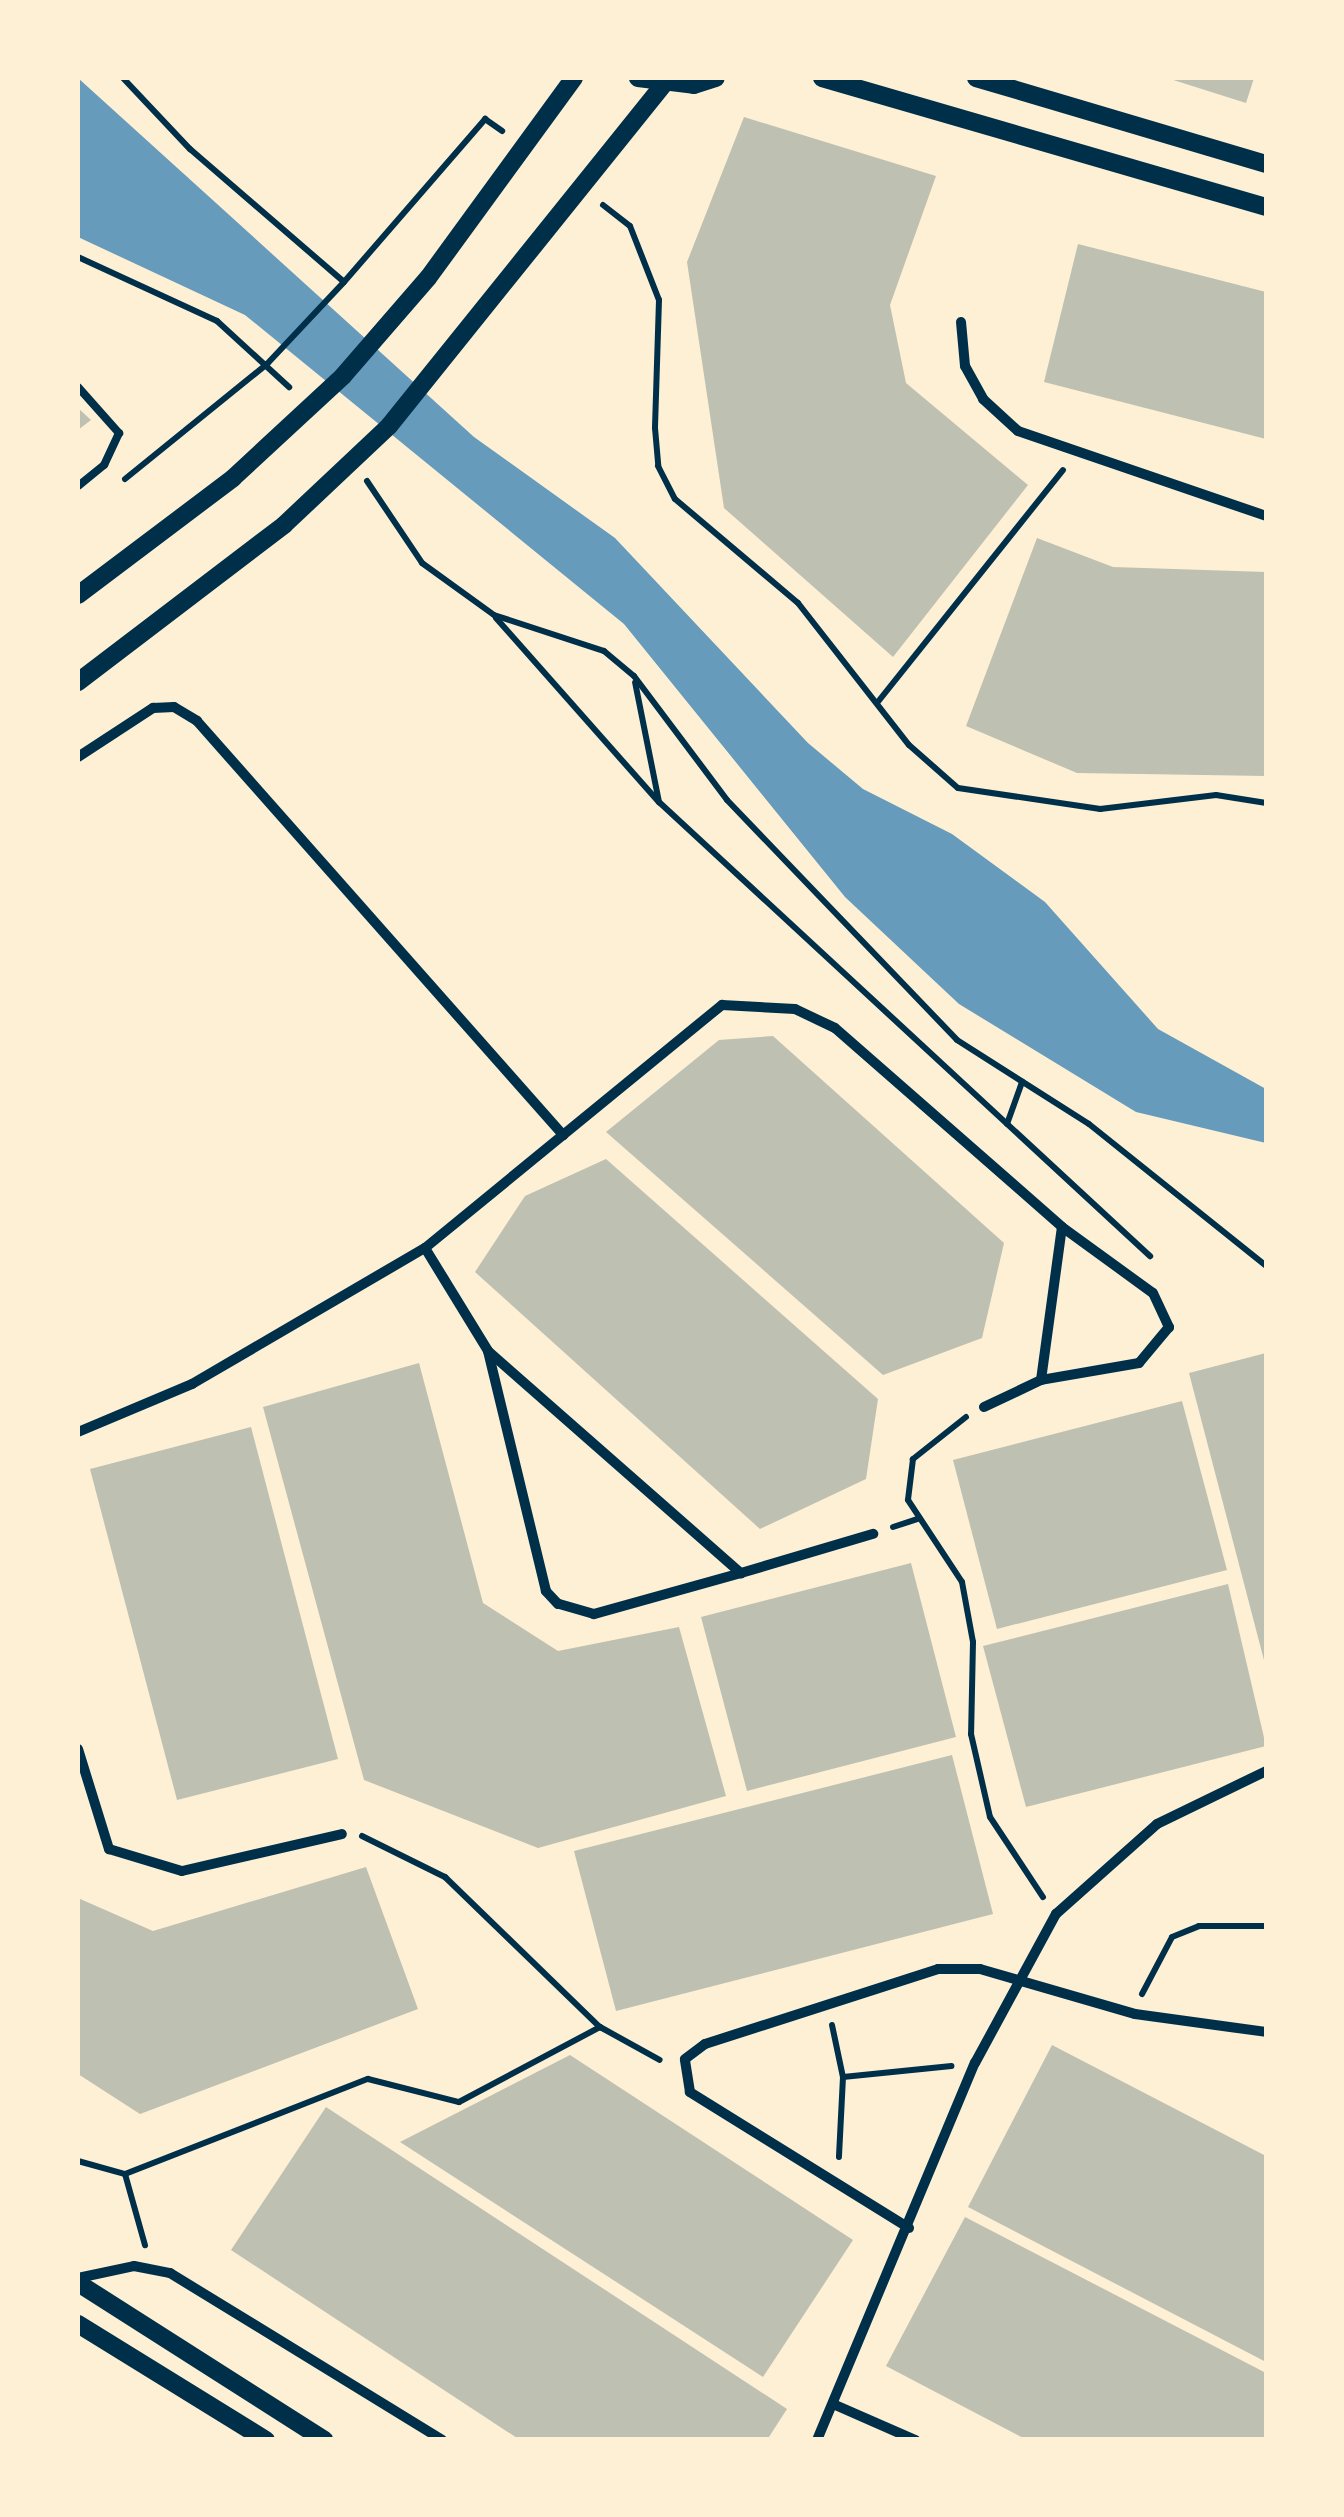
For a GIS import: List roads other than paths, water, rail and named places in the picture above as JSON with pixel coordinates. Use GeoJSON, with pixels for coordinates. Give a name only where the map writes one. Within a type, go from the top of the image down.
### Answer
{"type":"FeatureCollection","features":[{"type":"Feature","properties":{"kind":"street"},"geometry":{"type":"LineString","coordinates":[[78,594],[232,478],[343,376],[428,278],[574,78]]}},
{"type":"Feature","properties":{"kind":"street"},"geometry":{"type":"LineString","coordinates":[[638,78],[663,85],[716,78]]}},
{"type":"Feature","properties":{"kind":"street"},"geometry":{"type":"LineString","coordinates":[[822,78],[1266,206]]}},
{"type":"Feature","properties":{"kind":"street"},"geometry":{"type":"LineString","coordinates":[[976,78],[1266,164]]}},
{"type":"Feature","properties":{"kind":"street"},"geometry":{"type":"LineString","coordinates":[[78,682],[284,525],[390,426],[474,326],[663,85]]}},
{"type":"Feature","properties":{"kind":"street"},"geometry":{"type":"LineString","coordinates":[[961,322],[966,366],[983,399],[1018,431],[1075,454],[1266,516]]}},
{"type":"Feature","properties":{"kind":"street"},"geometry":{"type":"LineString","coordinates":[[78,756],[153,708],[174,707],[196,721],[562,1135]]}},
{"type":"Feature","properties":{"kind":"street"},"geometry":{"type":"LineString","coordinates":[[78,1432],[192,1384],[425,1248],[698,1018],[752,1000],[834,1028],[1062,1228],[1153,1294],[1170,1327],[1156,1350],[1114,1374],[1041,1380],[984,1407]]}},
{"type":"Feature","properties":{"kind":"street"},"geometry":{"type":"LineString","coordinates":[[1041,1380],[1062,1228]]}},
{"type":"Feature","properties":{"kind":"street"},"geometry":{"type":"LineString","coordinates":[[425,1248],[488,1352],[740,1573]]}},
{"type":"Feature","properties":{"kind":"street"},"geometry":{"type":"LineString","coordinates":[[488,1352],[546,1592],[558,1604],[594,1614],[873,1534]]}},
{"type":"Feature","properties":{"kind":"street"},"geometry":{"type":"LineString","coordinates":[[78,1748],[109,1850],[182,1870],[342,1834]]}},
{"type":"Feature","properties":{"kind":"street"},"geometry":{"type":"LineString","coordinates":[[817,2440],[975,2064],[1017,1979],[1056,1914],[1157,1824],[1266,1772]]}},
{"type":"Feature","properties":{"kind":"street"},"geometry":{"type":"LineString","coordinates":[[909,2228],[690,2092],[680,2071],[705,2044],[938,1969],[1017,1979],[1134,2014],[1266,2032]]}},
{"type":"Feature","properties":{"kind":"street"},"geometry":{"type":"LineString","coordinates":[[78,2281],[134,2266],[170,2274],[442,2440]]}},
{"type":"Feature","properties":{"kind":"street"},"geometry":{"type":"LineString","coordinates":[[78,2281],[324,2440]]}},
{"type":"Feature","properties":{"kind":"street"},"geometry":{"type":"LineString","coordinates":[[78,2324],[266,2440]]}},
{"type":"Feature","properties":{"kind":"street"},"geometry":{"type":"LineString","coordinates":[[833,2404],[915,2440]]}},
{"type":"Feature","properties":{"kind":"lane"},"geometry":{"type":"LineString","coordinates":[[78,386],[118,433],[104,465],[78,486]]}},
{"type":"Feature","properties":{"kind":"water"},"geometry":{"type":"Polygon","coordinates":[[[78,78],[474,437],[615,538],[808,743],[863,789],[952,834],[1045,902],[1158,1029],[1266,1089],[1266,1143],[1136,1112],[959,1004],[845,897],[624,624],[245,315],[78,237],[78,78]]]}}]}
